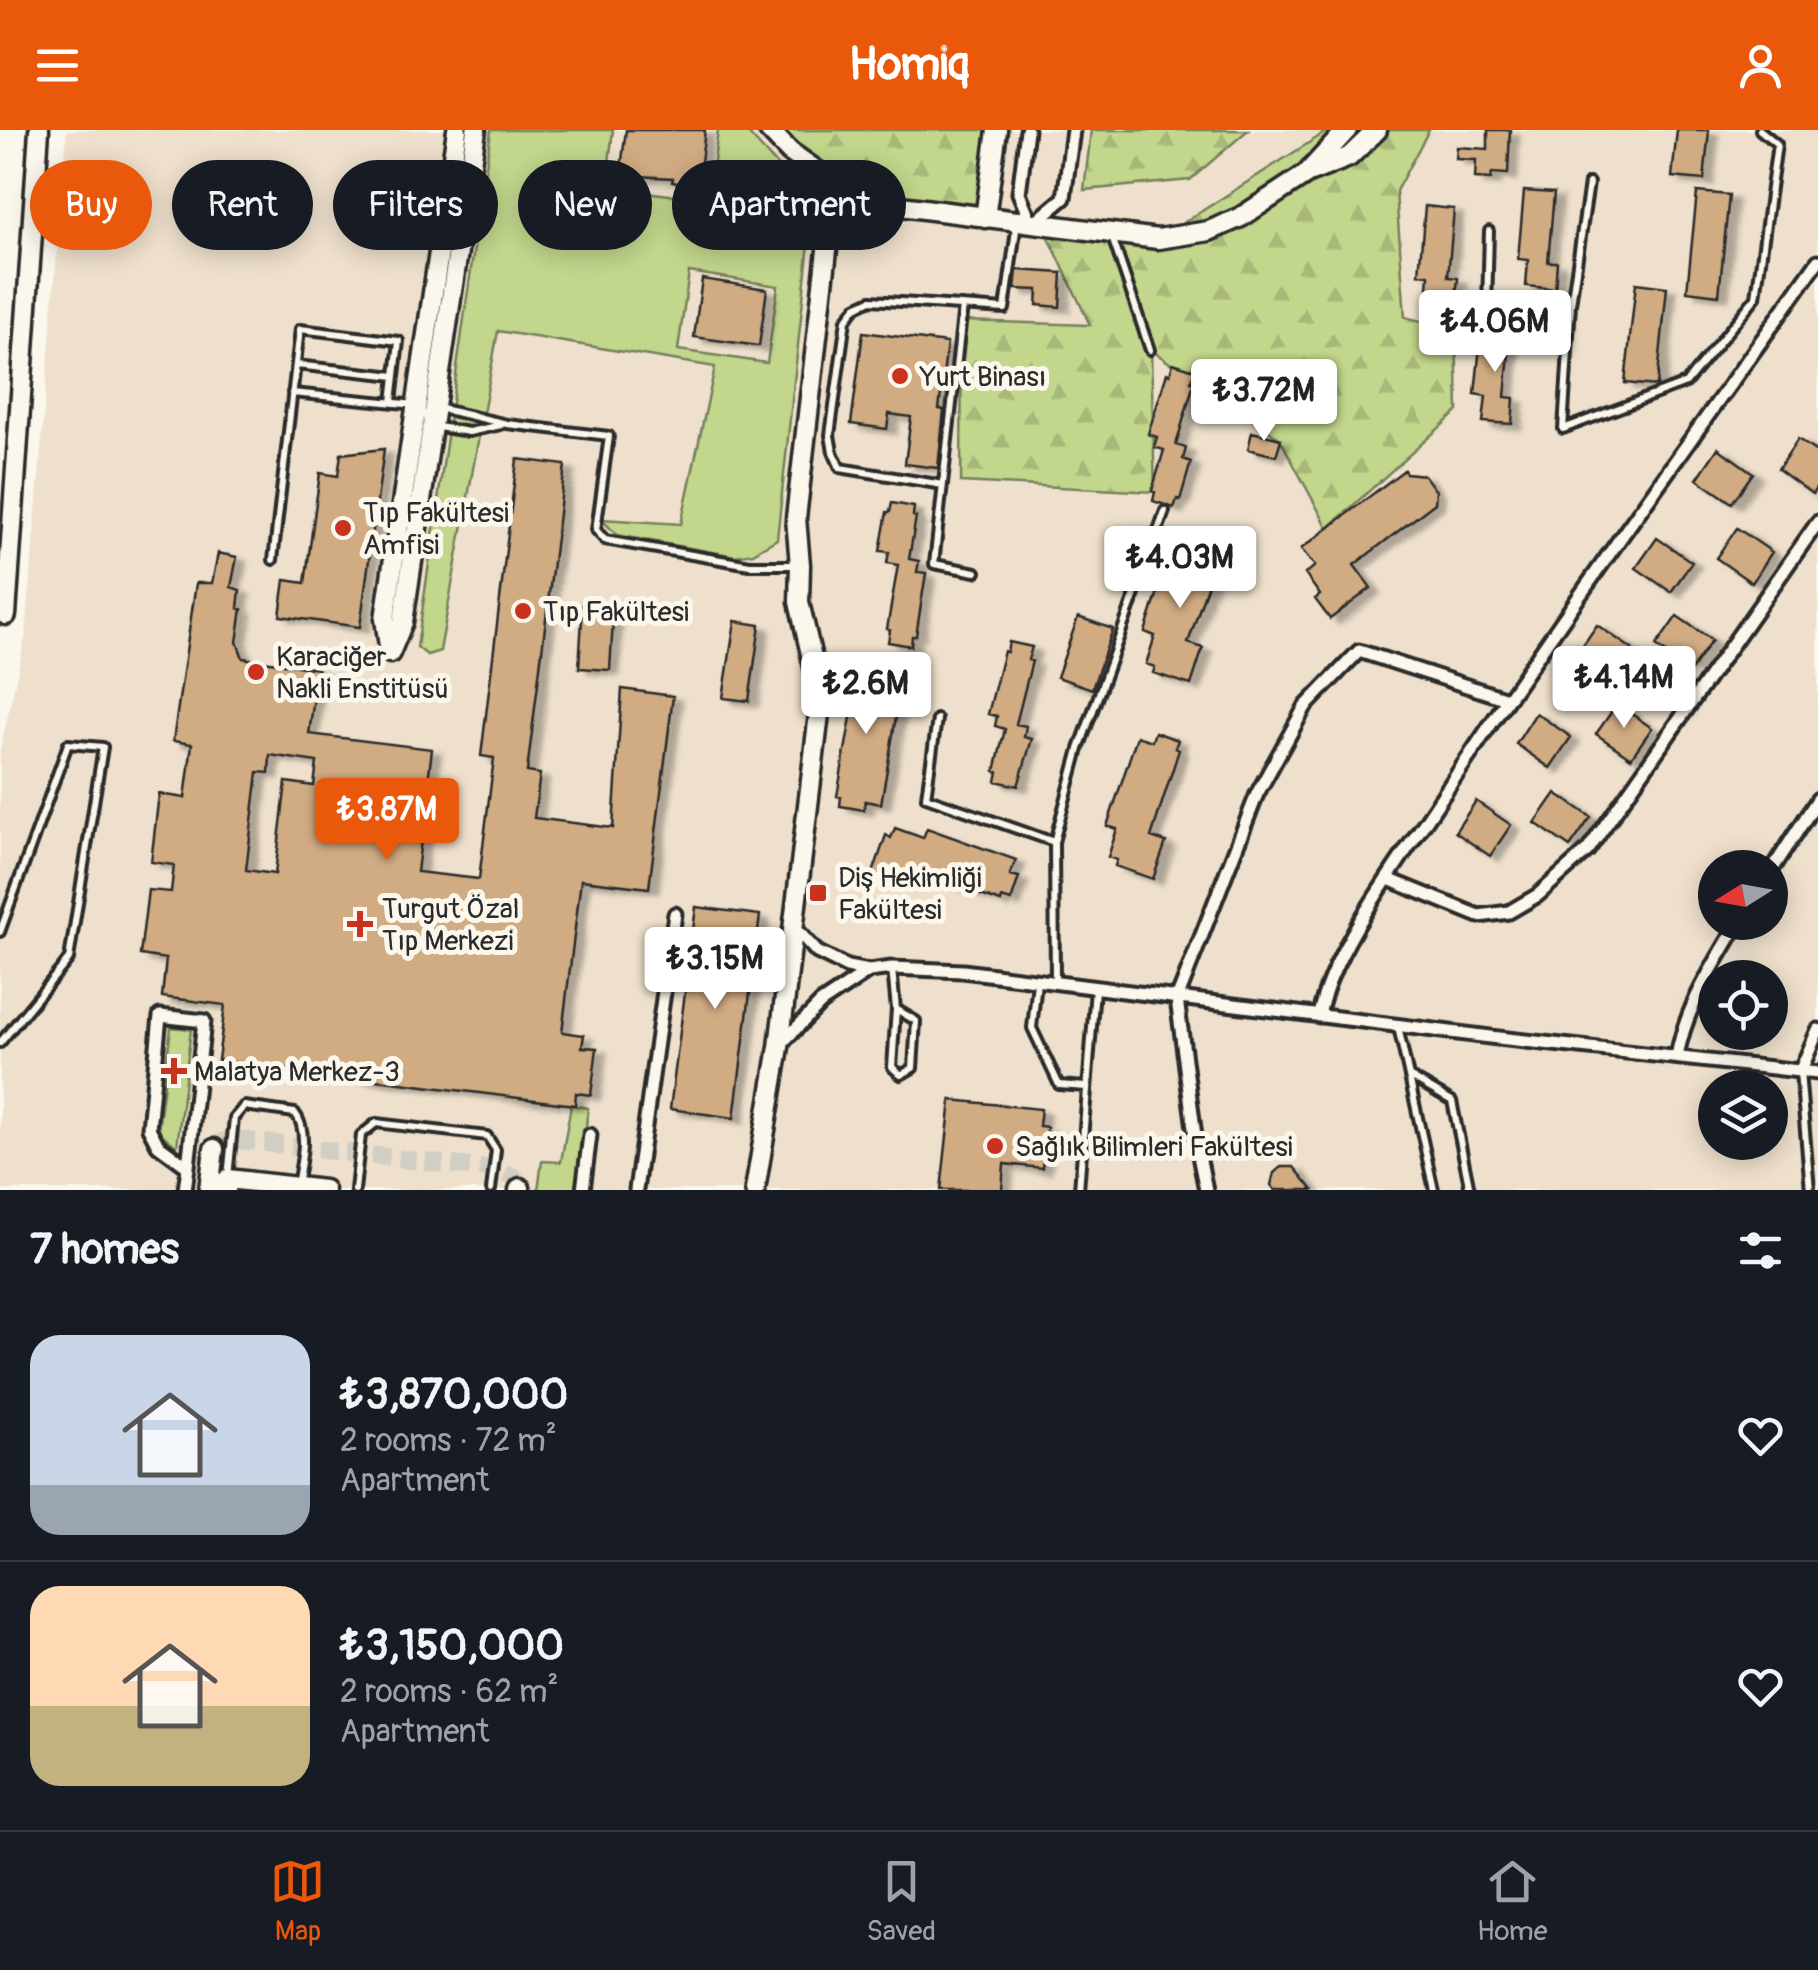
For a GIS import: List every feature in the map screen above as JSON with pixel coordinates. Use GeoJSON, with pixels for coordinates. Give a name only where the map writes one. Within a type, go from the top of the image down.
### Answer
{"type":"FeatureCollection","features":[{"type":"Feature","properties":{"kind":"street"},"geometry":{"type":"LineString","coordinates":[[2,615],[13,512],[39,130]]}},
{"type":"Feature","properties":{"kind":"street"},"geometry":{"type":"LineString","coordinates":[[457,130],[428,413],[403,622],[390,653],[385,620],[428,413],[476,130]]}},
{"type":"Feature","properties":{"kind":"street"},"geometry":{"type":"LineString","coordinates":[[769,130],[802,160]]}},
{"type":"Feature","properties":{"kind":"street"},"geometry":{"type":"LineString","coordinates":[[985,218],[997,130]]}},
{"type":"Feature","properties":{"kind":"street"},"geometry":{"type":"LineString","coordinates":[[1024,224],[1019,193],[1027,130]]}},
{"type":"Feature","properties":{"kind":"street"},"geometry":{"type":"LineString","coordinates":[[1024,224],[1064,198],[1073,130]]}},
{"type":"Feature","properties":{"kind":"street"},"geometry":{"type":"LineString","coordinates":[[1308,173],[1347,130]]}},
{"type":"Feature","properties":{"kind":"street"},"geometry":{"type":"LineString","coordinates":[[906,208],[1158,240],[1209,231],[1241,218],[1308,173],[1349,157],[1377,130]]}},
{"type":"Feature","properties":{"kind":"street"},"geometry":{"type":"LineString","coordinates":[[755,1190],[779,1047],[820,697],[799,602],[796,518],[827,250]]}},
{"type":"Feature","properties":{"kind":"street"},"geometry":{"type":"LineString","coordinates":[[1318,1016],[1330,976],[1388,879],[1507,699],[1818,261]]}},
{"type":"Feature","properties":{"kind":"street"},"geometry":{"type":"LineString","coordinates":[[0,556],[13,512]]}},
{"type":"Feature","properties":{"kind":"street"},"geometry":{"type":"LineString","coordinates":[[1388,879],[1478,916],[1509,912],[1538,895],[1588,850],[1818,522]]}},
{"type":"Feature","properties":{"kind":"street"},"geometry":{"type":"LineString","coordinates":[[1206,1190],[1189,1102],[1177,1000],[1258,794],[1305,707],[1359,651],[1507,699]]}},
{"type":"Feature","properties":{"kind":"street"},"geometry":{"type":"LineString","coordinates":[[1785,850],[1818,799]]}},
{"type":"Feature","properties":{"kind":"street"},"geometry":{"type":"LineString","coordinates":[[636,1190],[675,914]]}},
{"type":"Feature","properties":{"kind":"street"},"geometry":{"type":"LineString","coordinates":[[793,926],[826,959],[870,971],[962,971],[1177,1000],[1818,1073]]}},
{"type":"Feature","properties":{"kind":"street"},"geometry":{"type":"LineString","coordinates":[[1677,1057],[1681,1032],[1729,940]]}},
{"type":"Feature","properties":{"kind":"street"},"geometry":{"type":"LineString","coordinates":[[779,1047],[821,1003],[870,971]]}},
{"type":"Feature","properties":{"kind":"street"},"geometry":{"type":"LineString","coordinates":[[185,1190],[188,1167],[204,1021],[160,1016],[148,1128],[158,1145],[188,1167]]}},
{"type":"Feature","properties":{"kind":"street"},"geometry":{"type":"LineString","coordinates":[[1800,1072],[1818,1030]]}},
{"type":"Feature","properties":{"kind":"street"},"geometry":{"type":"LineString","coordinates":[[584,1190],[590,1134]]}},
{"type":"Feature","properties":{"kind":"street"},"geometry":{"type":"LineString","coordinates":[[209,1190],[214,1149]]}},
{"type":"Feature","properties":{"kind":"street"},"geometry":{"type":"LineString","coordinates":[[227,1184],[324,1190]]}},
{"type":"Feature","properties":{"kind":"lane"},"geometry":{"type":"LineString","coordinates":[[1589,182],[1572,304],[1563,428],[1686,383],[1756,297],[1777,144],[1760,130]]}},
{"type":"Feature","properties":{"kind":"lane"},"geometry":{"type":"LineString","coordinates":[[943,485],[840,468],[830,435],[846,320],[856,307],[871,300],[1005,308],[1024,224]]}},
{"type":"Feature","properties":{"kind":"lane"},"geometry":{"type":"LineString","coordinates":[[1488,230],[1487,307],[1572,304]]}},
{"type":"Feature","properties":{"kind":"lane"},"geometry":{"type":"LineString","coordinates":[[1111,236],[1150,350]]}},
{"type":"Feature","properties":{"kind":"lane"},"geometry":{"type":"LineString","coordinates":[[963,306],[934,564],[976,572]]}},
{"type":"Feature","properties":{"kind":"lane"},"geometry":{"type":"LineString","coordinates":[[273,560],[300,329],[399,341],[392,402]]}},
{"type":"Feature","properties":{"kind":"lane"},"geometry":{"type":"LineString","coordinates":[[296,365],[395,376]]}},
{"type":"Feature","properties":{"kind":"lane"},"geometry":{"type":"LineString","coordinates":[[292,393],[392,402],[469,432],[508,424]]}},
{"type":"Feature","properties":{"kind":"lane"},"geometry":{"type":"LineString","coordinates":[[428,413],[609,436],[596,530],[604,540],[750,565],[800,565]]}},
{"type":"Feature","properties":{"kind":"lane"},"geometry":{"type":"LineString","coordinates":[[1055,983],[1054,842],[1079,749],[1165,511]]}},
{"type":"Feature","properties":{"kind":"lane"},"geometry":{"type":"LineString","coordinates":[[937,719],[926,797],[1054,842]]}},
{"type":"Feature","properties":{"kind":"lane"},"geometry":{"type":"LineString","coordinates":[[0,932],[68,744],[103,748],[69,959],[0,1043]]}},
{"type":"Feature","properties":{"kind":"lane"},"geometry":{"type":"LineString","coordinates":[[892,968],[896,1009],[892,1067],[901,1075],[913,1068],[916,1021],[896,1009]]}},
{"type":"Feature","properties":{"kind":"lane"},"geometry":{"type":"LineString","coordinates":[[1037,980],[1032,1028],[1059,1085],[1086,1087]]}},
{"type":"Feature","properties":{"kind":"lane"},"geometry":{"type":"LineString","coordinates":[[1080,1190],[1095,988]]}},
{"type":"Feature","properties":{"kind":"lane"},"geometry":{"type":"LineString","coordinates":[[1398,1026],[1434,1190]]}},
{"type":"Feature","properties":{"kind":"lane"},"geometry":{"type":"LineString","coordinates":[[1800,1072],[1810,1190]]}},
{"type":"Feature","properties":{"kind":"lane"},"geometry":{"type":"LineString","coordinates":[[1408,1076],[1452,1100],[1470,1190]]}},
{"type":"Feature","properties":{"kind":"lane"},"geometry":{"type":"LineString","coordinates":[[227,1184],[234,1118],[244,1106],[300,1118],[303,1128],[297,1187]]}},
{"type":"Feature","properties":{"kind":"lane"},"geometry":{"type":"LineString","coordinates":[[355,1190],[360,1135],[376,1123],[487,1136],[496,1150],[491,1190]]}},
{"type":"Feature","properties":{"kind":"shaded area"},"geometry":{"type":"Polygon","coordinates":[[[67,130],[1818,130],[1818,1190],[0,1190],[0,750],[26,634],[57,250],[152,250],[152,160],[65,160],[67,130]]]}},
{"type":"Feature","properties":{"kind":"green space"},"geometry":{"type":"Polygon","coordinates":[[[491,130],[613,130],[609,160],[518,160],[518,250],[652,250],[652,193],[672,195],[672,250],[808,250],[777,539],[753,553],[735,556],[617,535],[601,519],[681,524],[715,367],[498,331],[440,651],[427,655],[417,647],[474,250],[498,250],[498,160],[487,160],[491,130]],[[689,272],[678,350],[767,363],[778,286],[689,272]]]}},
{"type":"Feature","properties":{"kind":"green space"},"geometry":{"type":"Polygon","coordinates":[[[718,130],[745,130],[772,160],[714,160],[718,130]]]}},
{"type":"Feature","properties":{"kind":"green space"},"geometry":{"type":"Polygon","coordinates":[[[755,130],[992,130],[985,218],[906,208],[906,160],[781,160],[755,130]]]}},
{"type":"Feature","properties":{"kind":"green space"},"geometry":{"type":"Polygon","coordinates":[[[1091,130],[1248,130],[1190,180],[1084,190],[1091,130]]]}},
{"type":"Feature","properties":{"kind":"green space"},"geometry":{"type":"Polygon","coordinates":[[[1329,130],[1429,130],[1396,191],[1405,317],[1456,330],[1458,411],[1328,528],[1280,439],[1151,350],[1155,492],[961,482],[962,321],[1090,325],[1044,227],[1158,239],[1329,130]]]}},
{"type":"Feature","properties":{"kind":"green space"},"geometry":{"type":"Polygon","coordinates":[[[171,1027],[191,1029],[177,1147],[158,1131],[171,1027]]]}},
{"type":"Feature","properties":{"kind":"green space"},"geometry":{"type":"Polygon","coordinates":[[[571,1105],[588,1108],[579,1190],[538,1190],[542,1161],[561,1162],[571,1105]]]}},
{"type":"Feature","properties":{"kind":"building"},"geometry":{"type":"Polygon","coordinates":[[[626,130],[705,130],[701,160],[672,160],[672,178],[652,177],[652,160],[622,160],[626,130]]]}},
{"type":"Feature","properties":{"kind":"building"},"geometry":{"type":"Polygon","coordinates":[[[1488,130],[1510,130],[1508,174],[1475,178],[1476,160],[1456,159],[1457,147],[1488,149],[1488,130]]]}},
{"type":"Feature","properties":{"kind":"building"},"geometry":{"type":"Polygon","coordinates":[[[1677,130],[1709,130],[1704,180],[1672,177],[1677,130]]]}},
{"type":"Feature","properties":{"kind":"building"},"geometry":{"type":"Polygon","coordinates":[[[1524,191],[1554,193],[1548,262],[1557,262],[1555,289],[1526,286],[1528,260],[1518,259],[1524,191]]]}},
{"type":"Feature","properties":{"kind":"building"},"geometry":{"type":"Polygon","coordinates":[[[1697,192],[1729,195],[1719,295],[1687,291],[1697,192]]]}},
{"type":"Feature","properties":{"kind":"building"},"geometry":{"type":"Polygon","coordinates":[[[1425,206],[1454,209],[1448,277],[1458,278],[1455,304],[1427,302],[1429,275],[1419,274],[1425,206]]]}},
{"type":"Feature","properties":{"kind":"building"},"geometry":{"type":"Polygon","coordinates":[[[1017,270],[1062,273],[1060,307],[1037,305],[1038,290],[1015,289],[1017,270]]]}},
{"type":"Feature","properties":{"kind":"building"},"geometry":{"type":"Polygon","coordinates":[[[702,279],[767,289],[759,346],[694,337],[702,279]]]}},
{"type":"Feature","properties":{"kind":"building"},"geometry":{"type":"Polygon","coordinates":[[[1636,283],[1667,287],[1657,386],[1625,383],[1636,283]]]}},
{"type":"Feature","properties":{"kind":"building"},"geometry":{"type":"Polygon","coordinates":[[[1482,326],[1511,329],[1505,397],[1514,398],[1512,424],[1483,422],[1486,396],[1475,394],[1482,326]]]}},
{"type":"Feature","properties":{"kind":"building","name":"Yurt Binası"},"geometry":{"type":"Polygon","coordinates":[[[863,332],[947,343],[939,409],[944,410],[938,468],[905,464],[911,417],[889,414],[887,429],[851,424],[863,332]]]}},
{"type":"Feature","properties":{"kind":"building"},"geometry":{"type":"Polygon","coordinates":[[[1173,363],[1195,370],[1176,445],[1186,448],[1183,459],[1191,462],[1174,508],[1153,501],[1152,491],[1164,450],[1154,447],[1157,437],[1148,434],[1173,363]]]}},
{"type":"Feature","properties":{"kind":"building"},"geometry":{"type":"Polygon","coordinates":[[[1252,432],[1281,439],[1276,456],[1248,449],[1252,432]]]}},
{"type":"Feature","properties":{"kind":"building"},"geometry":{"type":"Polygon","coordinates":[[[1798,439],[1818,453],[1818,486],[1812,494],[1778,469],[1798,439]]]}},
{"type":"Feature","properties":{"kind":"building"},"geometry":{"type":"Polygon","coordinates":[[[1718,448],[1753,473],[1732,503],[1697,479],[1718,448]]]}},
{"type":"Feature","properties":{"kind":"building","name":"Tıp Fakültesi Amfisi"},"geometry":{"type":"Polygon","coordinates":[[[384,449],[360,627],[280,616],[285,580],[305,583],[320,473],[338,476],[341,454],[384,449]]]}},
{"type":"Feature","properties":{"kind":"building","name":"Turgut Özal Tıp Merkezi"},"geometry":{"type":"Polygon","coordinates":[[[517,459],[565,465],[527,772],[540,774],[534,818],[613,828],[622,689],[673,696],[649,888],[581,880],[562,1032],[584,1035],[582,1047],[597,1048],[591,1095],[576,1093],[575,1105],[218,1060],[225,1005],[162,997],[166,959],[140,955],[148,890],[171,892],[174,865],[151,862],[159,794],[185,798],[192,744],[173,741],[196,583],[212,583],[218,553],[237,557],[231,587],[240,590],[238,608],[242,609],[237,642],[243,658],[318,669],[309,734],[432,749],[417,872],[479,879],[494,758],[481,756],[517,459]],[[270,755],[269,773],[258,772],[246,870],[275,874],[286,782],[314,786],[317,762],[270,755]]]}},
{"type":"Feature","properties":{"kind":"building"},"geometry":{"type":"Polygon","coordinates":[[[1404,470],[1424,475],[1436,491],[1435,503],[1354,565],[1371,588],[1330,619],[1315,599],[1320,595],[1305,574],[1315,566],[1301,549],[1404,470]]]}},
{"type":"Feature","properties":{"kind":"building"},"geometry":{"type":"Polygon","coordinates":[[[892,503],[914,507],[909,559],[919,561],[917,572],[926,573],[911,646],[888,642],[898,565],[887,563],[889,552],[880,551],[892,503]]]}},
{"type":"Feature","properties":{"kind":"building"},"geometry":{"type":"Polygon","coordinates":[[[1737,528],[1772,552],[1752,583],[1716,558],[1737,528]]]}},
{"type":"Feature","properties":{"kind":"building"},"geometry":{"type":"Polygon","coordinates":[[[1657,538],[1692,562],[1671,592],[1636,568],[1657,538]]]}},
{"type":"Feature","properties":{"kind":"building"},"geometry":{"type":"Polygon","coordinates":[[[1193,539],[1220,548],[1188,643],[1203,648],[1191,685],[1153,673],[1155,667],[1146,664],[1155,636],[1145,632],[1174,542],[1190,548],[1193,539]]]}},
{"type":"Feature","properties":{"kind":"building"},"geometry":{"type":"Polygon","coordinates":[[[583,601],[614,603],[610,670],[579,668],[583,601]]]}},
{"type":"Feature","properties":{"kind":"building"},"geometry":{"type":"Polygon","coordinates":[[[1677,616],[1712,640],[1691,670],[1656,646],[1677,616]]]}},
{"type":"Feature","properties":{"kind":"building"},"geometry":{"type":"Polygon","coordinates":[[[1078,617],[1113,629],[1092,689],[1057,677],[1078,617]]]}},
{"type":"Feature","properties":{"kind":"building"},"geometry":{"type":"Polygon","coordinates":[[[735,621],[760,625],[749,701],[723,698],[735,621]]]}},
{"type":"Feature","properties":{"kind":"building"},"geometry":{"type":"Polygon","coordinates":[[[1597,625],[1632,649],[1611,679],[1576,655],[1597,625]]]}},
{"type":"Feature","properties":{"kind":"building"},"geometry":{"type":"Polygon","coordinates":[[[1009,642],[1032,647],[1016,724],[1026,726],[1024,737],[1032,739],[1018,786],[996,781],[1005,729],[995,726],[997,716],[988,714],[1009,642]]]}},
{"type":"Feature","properties":{"kind":"building"},"geometry":{"type":"Polygon","coordinates":[[[844,665],[883,672],[882,678],[892,679],[887,709],[897,711],[881,804],[865,801],[864,810],[840,806],[841,797],[837,796],[853,706],[837,703],[844,665]]]}},
{"type":"Feature","properties":{"kind":"building"},"geometry":{"type":"Polygon","coordinates":[[[1617,704],[1652,728],[1631,758],[1596,734],[1617,704]]]}},
{"type":"Feature","properties":{"kind":"building"},"geometry":{"type":"Polygon","coordinates":[[[1536,713],[1571,737],[1550,768],[1516,744],[1536,713]]]}},
{"type":"Feature","properties":{"kind":"building"},"geometry":{"type":"Polygon","coordinates":[[[1155,732],[1178,740],[1175,748],[1179,750],[1151,837],[1166,842],[1153,879],[1115,866],[1117,860],[1108,857],[1117,829],[1107,826],[1137,736],[1152,741],[1155,732]]]}},
{"type":"Feature","properties":{"kind":"building"},"geometry":{"type":"Polygon","coordinates":[[[1556,793],[1591,817],[1570,847],[1535,823],[1556,793]]]}},
{"type":"Feature","properties":{"kind":"building"},"geometry":{"type":"Polygon","coordinates":[[[1476,801],[1511,825],[1490,856],[1455,832],[1476,801]]]}},
{"type":"Feature","properties":{"kind":"building"},"geometry":{"type":"Polygon","coordinates":[[[895,828],[923,838],[927,828],[1016,860],[1010,875],[1019,877],[1011,901],[1002,898],[1001,902],[915,872],[910,886],[873,873],[886,835],[891,838],[895,828]]]}},
{"type":"Feature","properties":{"kind":"building"},"geometry":{"type":"Polygon","coordinates":[[[696,907],[760,915],[734,1118],[670,1109],[696,907]]]}},
{"type":"Feature","properties":{"kind":"building","name":"Sağlık Bilimleri Fakültesi"},"geometry":{"type":"Polygon","coordinates":[[[951,1100],[1041,1109],[1039,1126],[1047,1127],[1042,1168],[1004,1164],[1002,1190],[941,1190],[951,1100]]]}},
{"type":"Feature","properties":{"kind":"building"},"geometry":{"type":"Polygon","coordinates":[[[1281,1167],[1294,1167],[1313,1190],[1275,1190],[1271,1185],[1274,1173],[1281,1167]]]}},
{"type":"Feature","properties":{"kind":"tunnel"},"geometry":{"type":"LineString","coordinates":[[214,1149],[231,1139],[497,1170],[514,1177],[520,1188]]}},
{"type":"Feature","properties":{"kind":"place","name":"Yurt Binası"},"geometry":{"type":"Point","coordinates":[900,376]}},
{"type":"Feature","properties":{"kind":"place","name":"Tıp Fakültesi Amfisi"},"geometry":{"type":"Point","coordinates":[343,528]}},
{"type":"Feature","properties":{"kind":"place","name":"Tıp Fakültesi"},"geometry":{"type":"Point","coordinates":[523,611]}},
{"type":"Feature","properties":{"kind":"place","name":"Karaciğer Nakli Enstitüsü"},"geometry":{"type":"Point","coordinates":[256,672]}},
{"type":"Feature","properties":{"kind":"place","name":"Diş Hekimliği Fakültesi"},"geometry":{"type":"Point","coordinates":[818,893]}},
{"type":"Feature","properties":{"kind":"place","name":"Turgut Özal Tıp Merkezi"},"geometry":{"type":"Point","coordinates":[360,924]}},
{"type":"Feature","properties":{"kind":"place","name":"Malatya Merkez-3"},"geometry":{"type":"Point","coordinates":[174,1071]}},
{"type":"Feature","properties":{"kind":"place","name":"Sağlık Bilimleri Fakültesi"},"geometry":{"type":"Point","coordinates":[995,1146]}}]}
